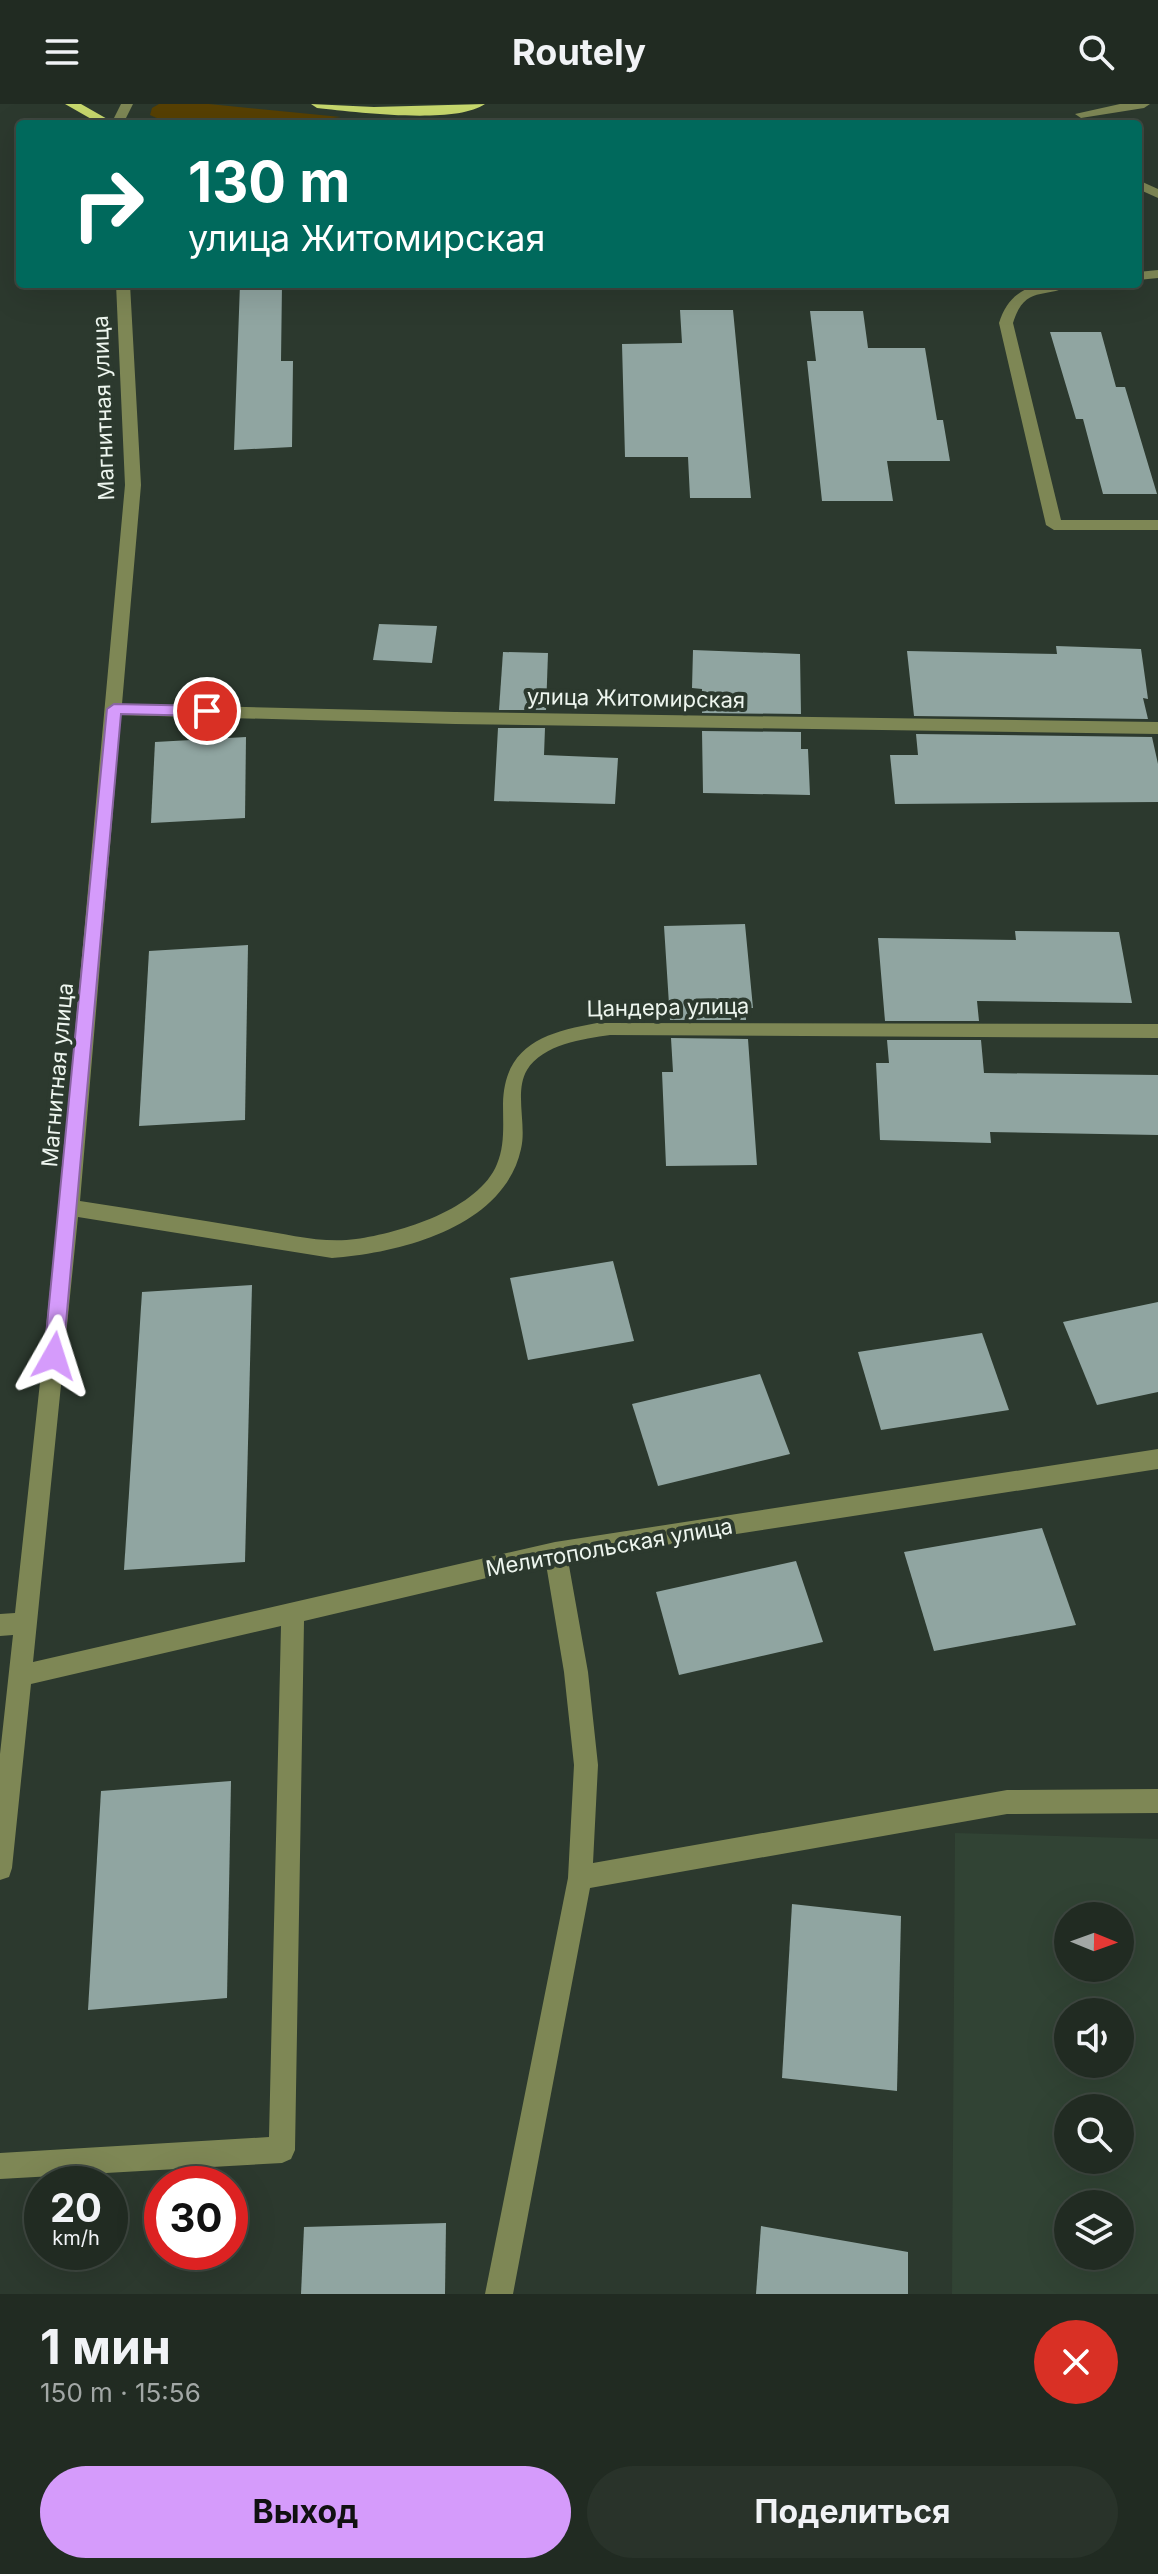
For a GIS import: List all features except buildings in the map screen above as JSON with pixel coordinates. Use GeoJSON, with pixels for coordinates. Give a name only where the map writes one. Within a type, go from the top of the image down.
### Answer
{"type":"FeatureCollection","features":[{"type":"Feature","properties":{"kind":"main road"},"geometry":{"type":"LineString","coordinates":[[71,104],[102,120]]}},
{"type":"Feature","properties":{"kind":"main road"},"geometry":{"type":"LineString","coordinates":[[317,104],[374,111],[445,110]]}},
{"type":"Feature","properties":{"kind":"main road"},"geometry":{"type":"LineString","coordinates":[[391,120],[479,104]]}},
{"type":"Feature","properties":{"kind":"street"},"geometry":{"type":"LineString","coordinates":[[1069,104],[1088,120]]}},
{"type":"Feature","properties":{"kind":"street"},"geometry":{"type":"LineString","coordinates":[[1081,114],[1144,104]]}},
{"type":"Feature","properties":{"kind":"street","name":"Магнитная улица"},"geometry":{"type":"LineString","coordinates":[[0,1868],[69,1207],[133,485],[123,288]]}},
{"type":"Feature","properties":{"kind":"street"},"geometry":{"type":"LineString","coordinates":[[1035,288],[1021,295],[1009,309],[1006,323],[1054,525],[1158,525]]}},
{"type":"Feature","properties":{"kind":"street","name":"улица Житомирская"},"geometry":{"type":"LineString","coordinates":[[114,709],[1158,728]]}},
{"type":"Feature","properties":{"kind":"street","name":"Цандера улица"},"geometry":{"type":"LineString","coordinates":[[69,1207],[332,1250],[354,1250],[393,1241],[451,1218],[490,1191],[509,1163],[514,1086],[519,1066],[551,1040],[595,1030],[1158,1031]]}},
{"type":"Feature","properties":{"kind":"street","name":"Мелитопольская улица"},"geometry":{"type":"LineString","coordinates":[[20,1676],[555,1552],[1158,1459]]}},
{"type":"Feature","properties":{"kind":"street"},"geometry":{"type":"LineString","coordinates":[[499,2294],[580,1878],[586,1765],[576,1672],[555,1552]]}},
{"type":"Feature","properties":{"kind":"street"},"geometry":{"type":"LineString","coordinates":[[0,2166],[282,2150],[293,1614]]}},
{"type":"Feature","properties":{"kind":"street"},"geometry":{"type":"LineString","coordinates":[[0,1625],[25,1623]]}},
{"type":"Feature","properties":{"kind":"street"},"geometry":{"type":"LineString","coordinates":[[580,1878],[1007,1802],[1158,1801]]}},
{"type":"Feature","properties":{"kind":"shaded area"},"geometry":{"type":"Polygon","coordinates":[[[159,104],[209,104],[341,117],[315,120],[165,120],[150,115],[152,108],[159,104]]]}},
{"type":"Feature","properties":{"kind":"shaded area"},"geometry":{"type":"Polygon","coordinates":[[[955,1833],[1158,1839],[1158,2294],[952,2294],[955,1833]]]}},
{"type":"Feature","properties":{"kind":"route"},"geometry":{"type":"LineString","coordinates":[[54,1356],[114,709],[207,711]]}}]}
